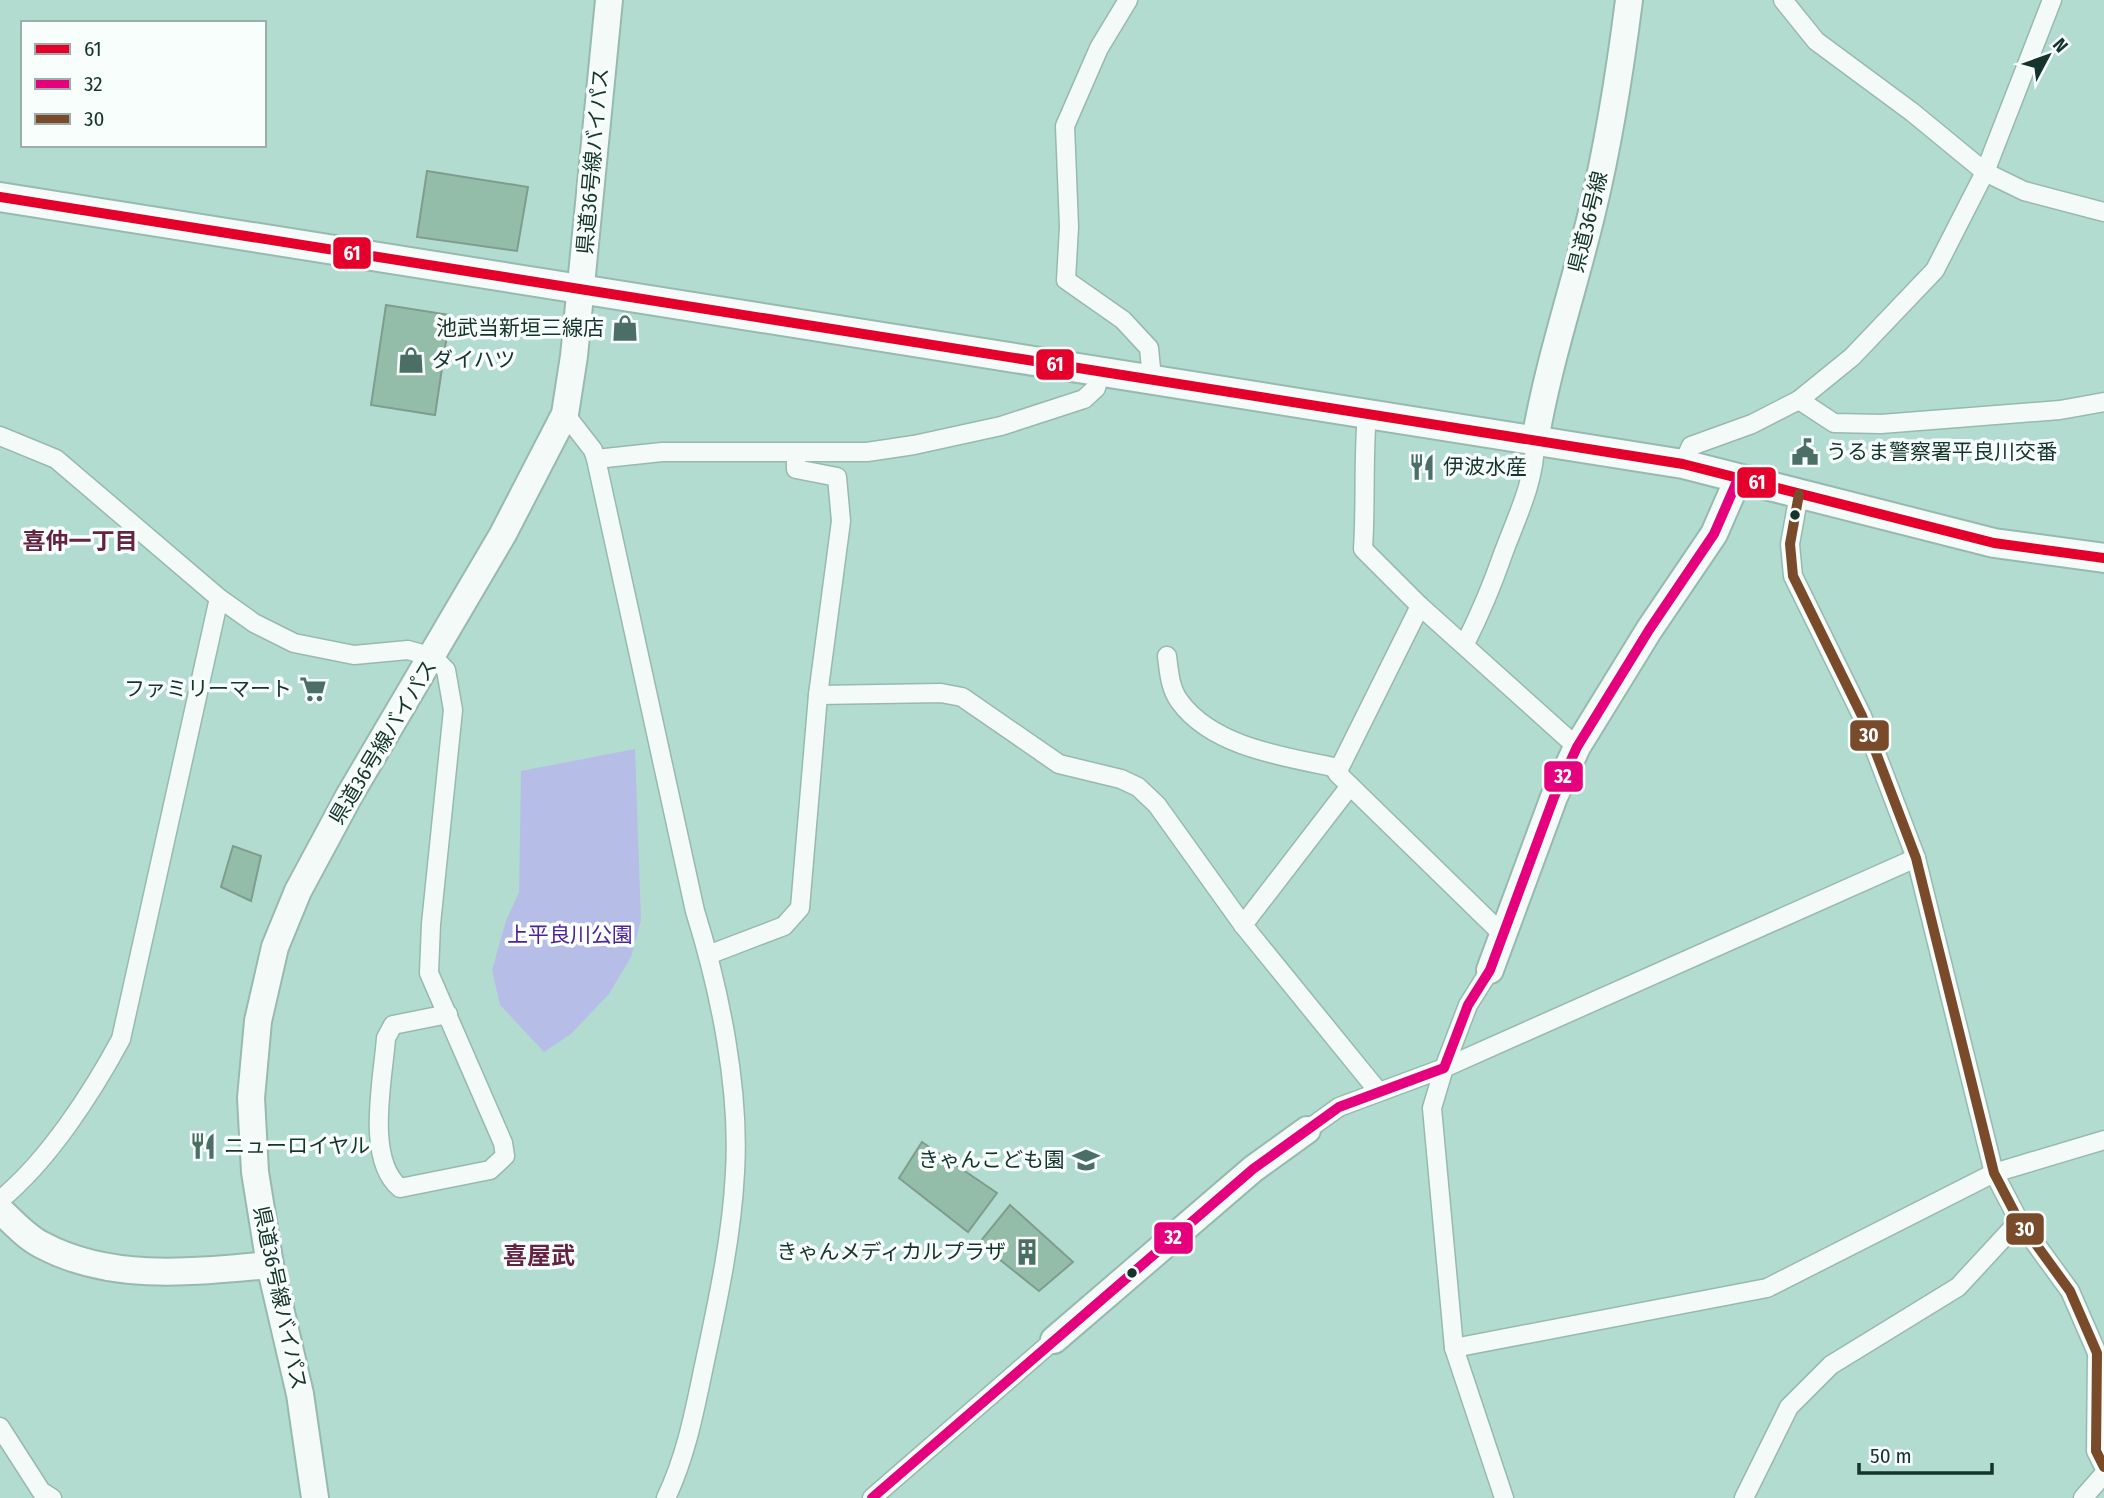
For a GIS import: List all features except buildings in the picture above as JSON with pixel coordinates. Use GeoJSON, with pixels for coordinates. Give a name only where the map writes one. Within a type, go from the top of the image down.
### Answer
{"type":"FeatureCollection","features":[{"type":"Feature","properties":{"kind":"main road","name":"県道36号線バイパス"},"geometry":{"type":"LineString","coordinates":[[315,1498],[300,1394],[270,1265],[255,1172],[251,1098],[258,1021],[275,947],[298,891],[325,839],[503,534],[565,414],[571,387],[609,0]]}},
{"type":"Feature","properties":{"kind":"main road","name":"県道36号線"},"geometry":{"type":"LineString","coordinates":[[1535,441],[1541,404],[1592,212],[1614,114],[1629,0]]}},
{"type":"Feature","properties":{"kind":"main road"},"geometry":{"type":"LineString","coordinates":[[0,197],[1683,464],[1994,543],[2104,558]]}},
{"type":"Feature","properties":{"kind":"main road"},"geometry":{"type":"LineString","coordinates":[[1490,970],[1545,821],[1577,747],[1649,630],[1714,534],[1738,479]]}},
{"type":"Feature","properties":{"kind":"main road"},"geometry":{"type":"LineString","coordinates":[[1054,1340],[1253,1169],[1307,1130]]}},
{"type":"Feature","properties":{"kind":"main road"},"geometry":{"type":"LineString","coordinates":[[0,1210],[40,1244],[72,1258],[107,1267],[189,1272],[270,1265]]}},
{"type":"Feature","properties":{"kind":"street"},"geometry":{"type":"LineString","coordinates":[[1128,0],[1099,48],[1065,126],[1069,227],[1066,281],[1123,320],[1149,348],[1152,379]]}},
{"type":"Feature","properties":{"kind":"street"},"geometry":{"type":"LineString","coordinates":[[1783,0],[1816,41],[1912,112],[1985,172],[2024,191],[2104,212]]}},
{"type":"Feature","properties":{"kind":"street"},"geometry":{"type":"LineString","coordinates":[[1683,464],[1691,446],[1752,424],[1799,400],[1852,357],[1935,270],[1985,172],[2052,0]]}},
{"type":"Feature","properties":{"kind":"street"},"geometry":{"type":"LineString","coordinates":[[596,459],[662,452],[867,452],[1001,426],[1084,399],[1096,388],[1100,372]]}},
{"type":"Feature","properties":{"kind":"street"},"geometry":{"type":"LineString","coordinates":[[1799,400],[1834,423],[1881,424],[2060,410],[2104,402]]}},
{"type":"Feature","properties":{"kind":"street"},"geometry":{"type":"LineString","coordinates":[[1367,413],[1363,475],[1366,512],[1363,549],[1420,606],[1577,747]]}},
{"type":"Feature","properties":{"kind":"street"},"geometry":{"type":"LineString","coordinates":[[565,414],[593,450],[596,459],[695,911],[708,955],[733,1092],[735,1172],[715,1313],[683,1462],[666,1498]]}},
{"type":"Feature","properties":{"kind":"street"},"geometry":{"type":"LineString","coordinates":[[0,436],[56,460],[219,598],[254,623],[294,643],[354,655],[408,650],[433,657],[446,670],[453,710],[431,924],[429,973],[448,1014],[498,1131],[505,1156],[490,1170],[400,1188],[389,1178],[379,1143],[386,1038],[393,1025],[448,1014]]}},
{"type":"Feature","properties":{"kind":"street"},"geometry":{"type":"LineString","coordinates":[[1465,644],[1491,592],[1523,506],[1535,459],[1535,441]]}},
{"type":"Feature","properties":{"kind":"street"},"geometry":{"type":"LineString","coordinates":[[708,955],[785,926],[800,908],[818,695],[841,521],[837,477],[796,469],[796,454]]}},
{"type":"Feature","properties":{"kind":"street"},"geometry":{"type":"LineString","coordinates":[[1799,494],[1790,544],[1793,576],[1862,716],[1916,858],[1994,1173],[2019,1222],[2070,1291],[2097,1353],[2096,1451],[2104,1467]]}},
{"type":"Feature","properties":{"kind":"street"},"geometry":{"type":"LineString","coordinates":[[0,1200],[35,1166],[107,1065],[121,1039],[219,598]]}},
{"type":"Feature","properties":{"kind":"street"},"geometry":{"type":"LineString","coordinates":[[1420,606],[1337,773],[1494,927],[1505,930]]}},
{"type":"Feature","properties":{"kind":"street"},"geometry":{"type":"LineString","coordinates":[[1167,656],[1170,681],[1179,701],[1196,719],[1264,753],[1338,768]]}},
{"type":"Feature","properties":{"kind":"street"},"geometry":{"type":"LineString","coordinates":[[818,695],[941,693],[961,697],[1059,764],[1121,779],[1138,787],[1157,805],[1243,925],[1378,1091]]}},
{"type":"Feature","properties":{"kind":"street"},"geometry":{"type":"LineString","coordinates":[[1243,925],[1350,786]]}},
{"type":"Feature","properties":{"kind":"street"},"geometry":{"type":"LineString","coordinates":[[1307,1130],[1339,1107],[1444,1068],[1916,858]]}},
{"type":"Feature","properties":{"kind":"street"},"geometry":{"type":"LineString","coordinates":[[1490,970],[1468,1005],[1432,1108],[1454,1348],[1504,1498]]}},
{"type":"Feature","properties":{"kind":"street"},"geometry":{"type":"LineString","coordinates":[[1454,1348],[1767,1288],[1994,1173],[2104,1140]]}},
{"type":"Feature","properties":{"kind":"street"},"geometry":{"type":"LineString","coordinates":[[1744,1498],[1789,1407],[1831,1365],[1958,1287],[2019,1222]]}},
{"type":"Feature","properties":{"kind":"street"},"geometry":{"type":"LineString","coordinates":[[872,1498],[1054,1340]]}},
{"type":"Feature","properties":{"kind":"street"},"geometry":{"type":"LineString","coordinates":[[0,1427],[41,1492],[52,1498]]}},
{"type":"Feature","properties":{"kind":"street"},"geometry":{"type":"LineString","coordinates":[[2083,1498],[2104,1474]]}},
{"type":"Feature","properties":{"kind":"green space","name":"上平良川公園"},"geometry":{"type":"Polygon","coordinates":[[[635,749],[641,920],[631,957],[609,994],[571,1034],[544,1052],[500,1005],[492,970],[506,921],[519,892],[521,771],[635,749]]]}},
{"type":"Feature","properties":{"kind":"transit line","name":"61"},"geometry":{"type":"LineString","coordinates":[[0,197],[1683,464],[1994,543],[2104,558]]}},
{"type":"Feature","properties":{"kind":"transit line","name":"32"},"geometry":{"type":"LineString","coordinates":[[872,1498],[1253,1169],[1339,1107],[1444,1068],[1468,1005],[1490,970],[1554,797],[1577,747],[1649,630],[1714,534],[1738,479]]}},
{"type":"Feature","properties":{"kind":"transit line","name":"30"},"geometry":{"type":"LineString","coordinates":[[1799,494],[1790,544],[1793,576],[1862,716],[1916,858],[1994,1173],[2019,1221],[2070,1291],[2097,1353],[2096,1451],[2104,1467]]}},
{"type":"Feature","properties":{"kind":"place","name":"池武当新垣三線店"},"geometry":{"type":"Point","coordinates":[625,328]}},
{"type":"Feature","properties":{"kind":"place","name":"ダイハツ"},"geometry":{"type":"Point","coordinates":[411,360]}},
{"type":"Feature","properties":{"kind":"place","name":"うるま警察署平良川交番"},"geometry":{"type":"Point","coordinates":[1805,452]}},
{"type":"Feature","properties":{"kind":"place","name":"伊波水産"},"geometry":{"type":"Point","coordinates":[1422,467]}},
{"type":"Feature","properties":{"kind":"place","name":"ファミリーマート"},"geometry":{"type":"Point","coordinates":[313,689]}},
{"type":"Feature","properties":{"kind":"place","name":"ニューロイヤル"},"geometry":{"type":"Point","coordinates":[203,1146]}},
{"type":"Feature","properties":{"kind":"place","name":"きゃんこども園"},"geometry":{"type":"Point","coordinates":[1086,1160]}},
{"type":"Feature","properties":{"kind":"place","name":"きゃんメディカルプラザ"},"geometry":{"type":"Point","coordinates":[1027,1252]}},
{"type":"Feature","properties":{"kind":"district","name":"喜仲一丁目"},"geometry":{"type":"Point","coordinates":[80,541]}},
{"type":"Feature","properties":{"kind":"district","name":"喜屋武"},"geometry":{"type":"Point","coordinates":[539,1256]}}]}
